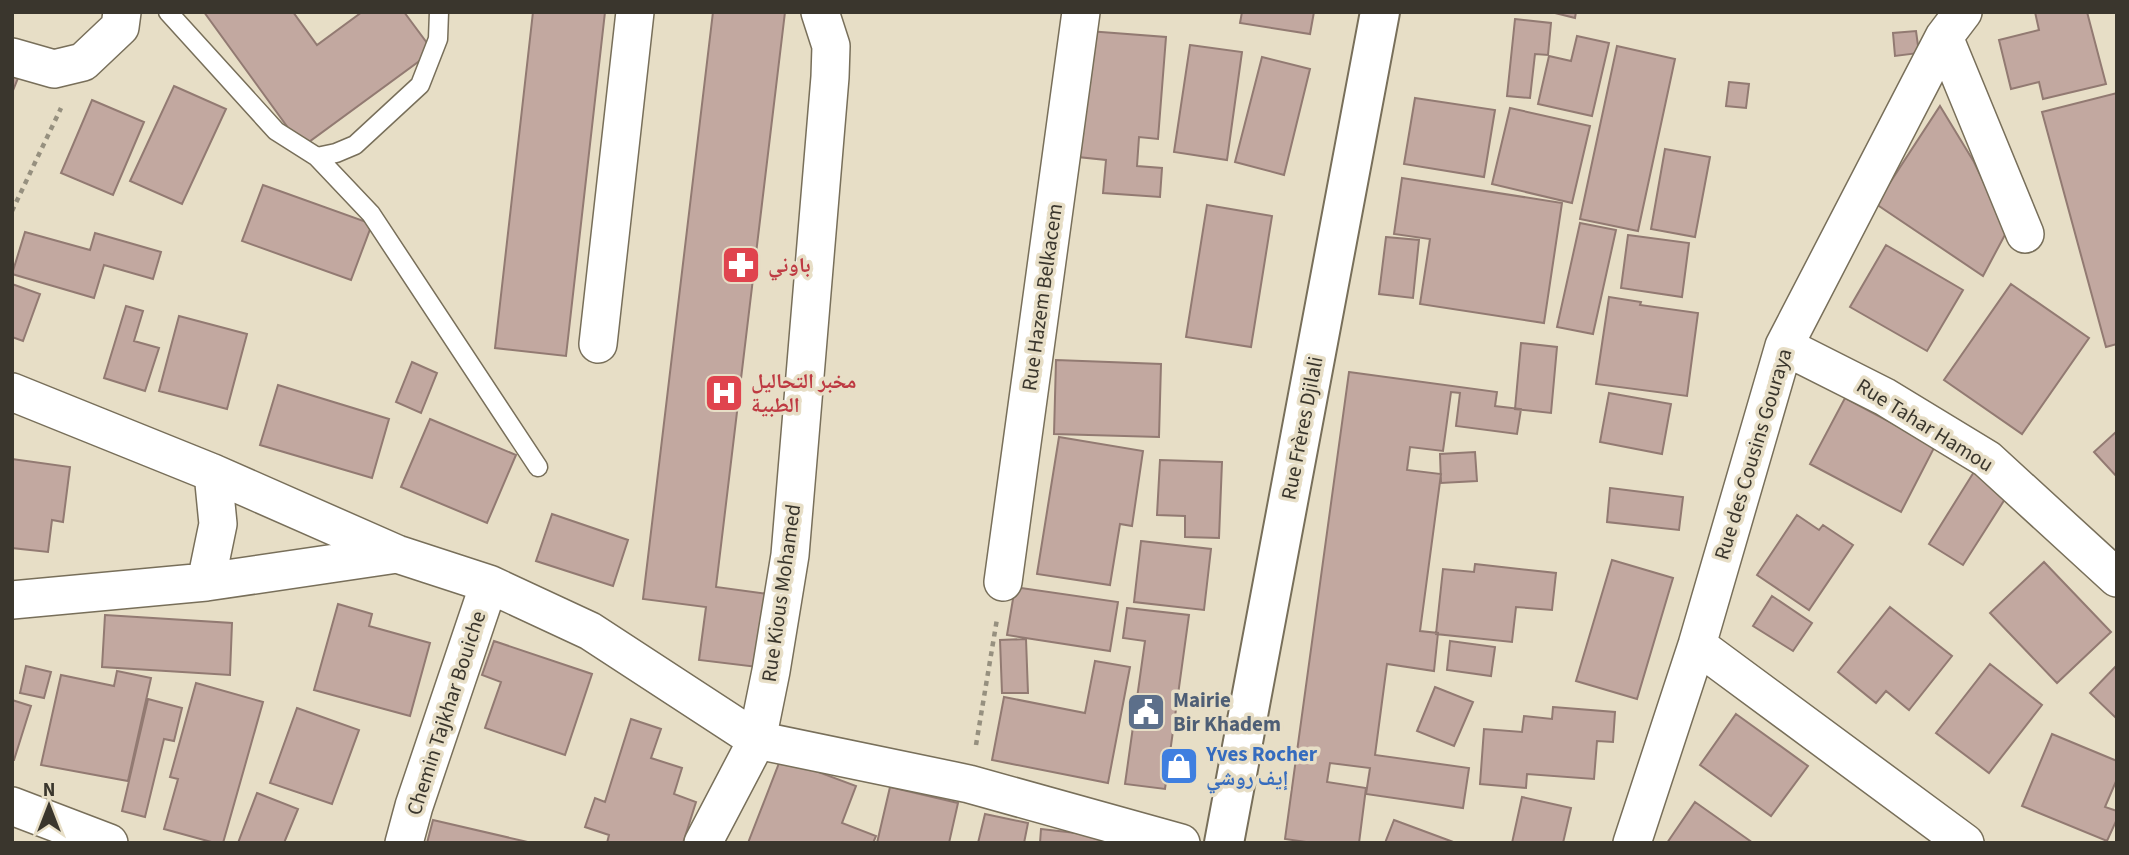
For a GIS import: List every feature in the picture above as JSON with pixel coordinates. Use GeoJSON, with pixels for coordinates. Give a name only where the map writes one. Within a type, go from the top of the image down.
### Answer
{"type":"FeatureCollection","features":[{"type":"Feature","properties":{"kind":"main road","name":"Rue Frères Djilali"},"geometry":{"type":"LineString","coordinates":[[1224,843],[1380,12]]}},
{"type":"Feature","properties":{"kind":"street"},"geometry":{"type":"LineString","coordinates":[[12,57],[54,69],[83,62],[120,27],[122,12]]}},
{"type":"Feature","properties":{"kind":"street"},"geometry":{"type":"LineString","coordinates":[[598,344],[635,12]]}},
{"type":"Feature","properties":{"kind":"street","name":"Rue Kious Mohamed"},"geometry":{"type":"LineString","coordinates":[[703,843],[757,740],[771,671],[791,541],[830,77],[831,46],[820,12]]}},
{"type":"Feature","properties":{"kind":"street","name":"Rue Hazem Belkacem"},"geometry":{"type":"LineString","coordinates":[[1003,582],[1081,12]]}},
{"type":"Feature","properties":{"kind":"street"},"geometry":{"type":"LineString","coordinates":[[1954,25],[2025,234]]}},
{"type":"Feature","properties":{"kind":"street","name":"Rue des Cousins Gouraya"},"geometry":{"type":"LineString","coordinates":[[1632,843],[1697,645],[1784,346],[1954,25]]}},
{"type":"Feature","properties":{"kind":"street","name":"Rue Tahar Hamou"},"geometry":{"type":"LineString","coordinates":[[1784,346],[1885,397],[1987,459],[2117,578]]}},
{"type":"Feature","properties":{"kind":"street"},"geometry":{"type":"LineString","coordinates":[[12,392],[213,473],[397,554],[489,584],[590,631],[757,740],[969,784],[1181,843]]}},
{"type":"Feature","properties":{"kind":"street"},"geometry":{"type":"LineString","coordinates":[[206,582],[218,524],[213,473]]}},
{"type":"Feature","properties":{"kind":"street"},"geometry":{"type":"LineString","coordinates":[[12,600],[206,582],[397,554]]}},
{"type":"Feature","properties":{"kind":"street","name":"Chemin Tajkhar Bouiche"},"geometry":{"type":"LineString","coordinates":[[404,843],[489,584]]}},
{"type":"Feature","properties":{"kind":"street"},"geometry":{"type":"LineString","coordinates":[[1697,645],[1965,843]]}},
{"type":"Feature","properties":{"kind":"street"},"geometry":{"type":"LineString","coordinates":[[12,807],[108,843]]}},
{"type":"Feature","properties":{"kind":"lane"},"geometry":{"type":"LineString","coordinates":[[168,12],[276,131],[317,157],[371,214],[538,467]]}},
{"type":"Feature","properties":{"kind":"lane"},"geometry":{"type":"LineString","coordinates":[[317,157],[355,145],[420,85],[438,39],[439,12]]}},
{"type":"Feature","properties":{"kind":"path"},"geometry":{"type":"LineString","coordinates":[[12,211],[83,62]]}},
{"type":"Feature","properties":{"kind":"path"},"geometry":{"type":"LineString","coordinates":[[969,784],[1003,582]]}},
{"type":"Feature","properties":{"kind":"building"},"geometry":{"type":"Polygon","coordinates":[[[204,12],[293,12],[317,45],[362,12],[404,12],[433,51],[302,147],[204,12]]]}},
{"type":"Feature","properties":{"kind":"building"},"geometry":{"type":"Polygon","coordinates":[[[533,12],[605,12],[566,356],[495,348],[533,12]]]}},
{"type":"Feature","properties":{"kind":"building"},"geometry":{"type":"Polygon","coordinates":[[[713,12],[785,12],[716,587],[776,595],[767,668],[699,660],[706,607],[643,599],[713,12]]]}},
{"type":"Feature","properties":{"kind":"building"},"geometry":{"type":"Polygon","coordinates":[[[1242,12],[1314,12],[1310,34],[1240,23],[1242,12]]]}},
{"type":"Feature","properties":{"kind":"building"},"geometry":{"type":"Polygon","coordinates":[[[1551,12],[1576,12],[1575,18],[1551,12]]]}},
{"type":"Feature","properties":{"kind":"building"},"geometry":{"type":"Polygon","coordinates":[[[2035,12],[2087,12],[2106,84],[2043,99],[2039,82],[2011,89],[1999,40],[2039,30],[2035,12]]]}},
{"type":"Feature","properties":{"kind":"building"},"geometry":{"type":"Polygon","coordinates":[[[1515,19],[1551,23],[1548,55],[1535,54],[1530,98],[1507,96],[1515,19]]]}},
{"type":"Feature","properties":{"kind":"building"},"geometry":{"type":"Polygon","coordinates":[[[1088,31],[1166,37],[1158,139],[1139,137],[1137,166],[1162,168],[1160,197],[1103,193],[1106,160],[1078,157],[1088,31]]]}},
{"type":"Feature","properties":{"kind":"building"},"geometry":{"type":"Polygon","coordinates":[[[1916,31],[1919,53],[1895,56],[1893,33],[1916,31]]]}},
{"type":"Feature","properties":{"kind":"building"},"geometry":{"type":"Polygon","coordinates":[[[1577,36],[1609,43],[1592,116],[1538,104],[1549,56],[1571,61],[1577,36]]]}},
{"type":"Feature","properties":{"kind":"building"},"geometry":{"type":"Polygon","coordinates":[[[1190,45],[1242,52],[1227,160],[1174,152],[1190,45]]]}},
{"type":"Feature","properties":{"kind":"building"},"geometry":{"type":"Polygon","coordinates":[[[1617,46],[1675,59],[1638,231],[1580,219],[1617,46]]]}},
{"type":"Feature","properties":{"kind":"building"},"geometry":{"type":"Polygon","coordinates":[[[1262,57],[1310,69],[1284,175],[1235,162],[1262,57]]]}},
{"type":"Feature","properties":{"kind":"building"},"geometry":{"type":"Polygon","coordinates":[[[12,76],[18,78],[12,93],[12,76]]]}},
{"type":"Feature","properties":{"kind":"building"},"geometry":{"type":"Polygon","coordinates":[[[1729,82],[1749,84],[1746,108],[1726,106],[1729,82]]]}},
{"type":"Feature","properties":{"kind":"building"},"geometry":{"type":"Polygon","coordinates":[[[174,86],[226,109],[182,204],[130,181],[174,86]]]}},
{"type":"Feature","properties":{"kind":"building"},"geometry":{"type":"Polygon","coordinates":[[[2117,93],[2117,344],[2106,347],[2042,112],[2117,93]]]}},
{"type":"Feature","properties":{"kind":"building"},"geometry":{"type":"Polygon","coordinates":[[[1415,98],[1495,110],[1484,177],[1404,164],[1415,98]]]}},
{"type":"Feature","properties":{"kind":"building"},"geometry":{"type":"Polygon","coordinates":[[[92,100],[144,122],[113,195],[61,173],[92,100]]]}},
{"type":"Feature","properties":{"kind":"building"},"geometry":{"type":"Polygon","coordinates":[[[1940,106],[1974,162],[2007,231],[1983,276],[1876,204],[1940,106]]]}},
{"type":"Feature","properties":{"kind":"building"},"geometry":{"type":"Polygon","coordinates":[[[1510,108],[1590,126],[1572,203],[1492,184],[1510,108]]]}},
{"type":"Feature","properties":{"kind":"building"},"geometry":{"type":"Polygon","coordinates":[[[1665,149],[1710,157],[1695,237],[1651,229],[1665,149]]]}},
{"type":"Feature","properties":{"kind":"building"},"geometry":{"type":"Polygon","coordinates":[[[1402,178],[1562,203],[1544,323],[1420,304],[1430,239],[1394,234],[1402,178]]]}},
{"type":"Feature","properties":{"kind":"building"},"geometry":{"type":"Polygon","coordinates":[[[263,185],[372,224],[351,280],[242,241],[263,185]]]}},
{"type":"Feature","properties":{"kind":"building"},"geometry":{"type":"Polygon","coordinates":[[[1207,205],[1272,216],[1251,347],[1186,337],[1207,205]]]}},
{"type":"Feature","properties":{"kind":"building"},"geometry":{"type":"Polygon","coordinates":[[[1580,223],[1616,230],[1593,334],[1557,327],[1580,223]]]}},
{"type":"Feature","properties":{"kind":"building"},"geometry":{"type":"Polygon","coordinates":[[[25,232],[90,250],[95,233],[161,252],[153,279],[104,265],[94,298],[12,274],[25,232]]]}},
{"type":"Feature","properties":{"kind":"building"},"geometry":{"type":"Polygon","coordinates":[[[1628,235],[1689,243],[1682,297],[1621,288],[1628,235]]]}},
{"type":"Feature","properties":{"kind":"building"},"geometry":{"type":"Polygon","coordinates":[[[1386,237],[1419,240],[1413,298],[1379,294],[1386,237]]]}},
{"type":"Feature","properties":{"kind":"building"},"geometry":{"type":"Polygon","coordinates":[[[1886,245],[1963,290],[1927,351],[1850,307],[1886,245]]]}},
{"type":"Feature","properties":{"kind":"building"},"geometry":{"type":"Polygon","coordinates":[[[12,284],[40,294],[23,341],[12,337],[12,284]]]}},
{"type":"Feature","properties":{"kind":"building"},"geometry":{"type":"Polygon","coordinates":[[[2011,284],[2089,338],[2022,434],[1944,380],[2011,284]]]}},
{"type":"Feature","properties":{"kind":"building"},"geometry":{"type":"Polygon","coordinates":[[[1609,297],[1641,302],[1640,305],[1698,313],[1687,396],[1596,384],[1609,297]]]}},
{"type":"Feature","properties":{"kind":"building"},"geometry":{"type":"Polygon","coordinates":[[[126,306],[143,311],[134,341],[159,348],[145,391],[104,378],[126,306]]]}},
{"type":"Feature","properties":{"kind":"building"},"geometry":{"type":"Polygon","coordinates":[[[179,316],[247,334],[227,409],[159,391],[179,316]]]}},
{"type":"Feature","properties":{"kind":"building"},"geometry":{"type":"Polygon","coordinates":[[[1521,343],[1557,347],[1551,413],[1515,409],[1521,343]]]}},
{"type":"Feature","properties":{"kind":"building"},"geometry":{"type":"Polygon","coordinates":[[[1056,360],[1161,364],[1159,437],[1054,434],[1056,360]]]}},
{"type":"Feature","properties":{"kind":"building"},"geometry":{"type":"Polygon","coordinates":[[[412,362],[437,373],[421,413],[396,402],[412,362]]]}},
{"type":"Feature","properties":{"kind":"building"},"geometry":{"type":"Polygon","coordinates":[[[1349,372],[1497,392],[1495,406],[1521,409],[1517,434],[1456,426],[1460,393],[1451,392],[1443,451],[1410,447],[1407,470],[1441,474],[1420,631],[1438,633],[1434,671],[1387,664],[1375,755],[1469,768],[1463,808],[1366,794],[1370,768],[1330,763],[1327,782],[1366,788],[1359,843],[1313,843],[1285,839],[1349,372]]]}},
{"type":"Feature","properties":{"kind":"building"},"geometry":{"type":"Polygon","coordinates":[[[278,385],[389,419],[372,478],[260,445],[278,385]]]}},
{"type":"Feature","properties":{"kind":"building"},"geometry":{"type":"Polygon","coordinates":[[[1609,393],[1671,404],[1662,454],[1600,442],[1609,393]]]}},
{"type":"Feature","properties":{"kind":"building"},"geometry":{"type":"Polygon","coordinates":[[[1845,398],[1935,446],[1901,512],[1810,464],[1845,398]]]}},
{"type":"Feature","properties":{"kind":"building"},"geometry":{"type":"Polygon","coordinates":[[[430,419],[516,455],[487,523],[401,487],[430,419]]]}},
{"type":"Feature","properties":{"kind":"building"},"geometry":{"type":"Polygon","coordinates":[[[2117,431],[2117,477],[2094,452],[2117,431]]]}},
{"type":"Feature","properties":{"kind":"building"},"geometry":{"type":"Polygon","coordinates":[[[1059,437],[1143,451],[1132,526],[1120,524],[1110,585],[1037,574],[1059,437]]]}},
{"type":"Feature","properties":{"kind":"building"},"geometry":{"type":"Polygon","coordinates":[[[1475,452],[1477,481],[1441,483],[1440,454],[1475,452]]]}},
{"type":"Feature","properties":{"kind":"building"},"geometry":{"type":"Polygon","coordinates":[[[12,459],[70,467],[63,522],[52,520],[48,552],[12,548],[12,459]]]}},
{"type":"Feature","properties":{"kind":"building"},"geometry":{"type":"Polygon","coordinates":[[[1160,460],[1222,462],[1219,538],[1185,537],[1185,516],[1157,515],[1160,460]]]}},
{"type":"Feature","properties":{"kind":"building"},"geometry":{"type":"Polygon","coordinates":[[[1977,467],[2012,488],[1963,565],[1929,544],[1977,467]]]}},
{"type":"Feature","properties":{"kind":"building"},"geometry":{"type":"Polygon","coordinates":[[[1610,488],[1683,497],[1679,530],[1607,522],[1610,488]]]}},
{"type":"Feature","properties":{"kind":"building"},"geometry":{"type":"Polygon","coordinates":[[[552,514],[628,540],[613,586],[536,561],[552,514]]]}},
{"type":"Feature","properties":{"kind":"building"},"geometry":{"type":"Polygon","coordinates":[[[1797,515],[1819,530],[1823,525],[1853,545],[1809,610],[1757,575],[1797,515]]]}},
{"type":"Feature","properties":{"kind":"building"},"geometry":{"type":"Polygon","coordinates":[[[1141,541],[1211,549],[1204,610],[1134,602],[1141,541]]]}},
{"type":"Feature","properties":{"kind":"building"},"geometry":{"type":"Polygon","coordinates":[[[1612,560],[1673,578],[1637,699],[1576,681],[1612,560]]]}},
{"type":"Feature","properties":{"kind":"building"},"geometry":{"type":"Polygon","coordinates":[[[2044,562],[2111,632],[2057,683],[1990,613],[2044,562]]]}},
{"type":"Feature","properties":{"kind":"building"},"geometry":{"type":"Polygon","coordinates":[[[1475,564],[1556,573],[1552,610],[1516,607],[1512,642],[1436,634],[1443,569],[1474,572],[1475,564]]]}},
{"type":"Feature","properties":{"kind":"building"},"geometry":{"type":"Polygon","coordinates":[[[1015,587],[1118,602],[1110,651],[1007,635],[1015,587]]]}},
{"type":"Feature","properties":{"kind":"building"},"geometry":{"type":"Polygon","coordinates":[[[1772,596],[1812,623],[1793,651],[1753,626],[1772,596]]]}},
{"type":"Feature","properties":{"kind":"building"},"geometry":{"type":"Polygon","coordinates":[[[338,604],[372,614],[369,626],[430,643],[410,716],[314,690],[338,604]]]}},
{"type":"Feature","properties":{"kind":"building"},"geometry":{"type":"Polygon","coordinates":[[[1890,607],[1952,656],[1909,710],[1886,691],[1876,703],[1838,672],[1890,607]]]}},
{"type":"Feature","properties":{"kind":"building"},"geometry":{"type":"Polygon","coordinates":[[[1127,608],[1189,615],[1165,789],[1125,784],[1145,641],[1123,638],[1127,608]]]}},
{"type":"Feature","properties":{"kind":"building"},"geometry":{"type":"Polygon","coordinates":[[[105,615],[232,623],[230,675],[102,667],[105,615]]]}},
{"type":"Feature","properties":{"kind":"building"},"geometry":{"type":"Polygon","coordinates":[[[1026,639],[1028,693],[1002,693],[1000,640],[1026,639]]]}},
{"type":"Feature","properties":{"kind":"building"},"geometry":{"type":"Polygon","coordinates":[[[494,641],[592,674],[565,755],[485,728],[501,682],[482,675],[494,641]]]}},
{"type":"Feature","properties":{"kind":"building"},"geometry":{"type":"Polygon","coordinates":[[[1450,641],[1495,647],[1491,676],[1447,670],[1450,641]]]}},
{"type":"Feature","properties":{"kind":"building"},"geometry":{"type":"Polygon","coordinates":[[[1095,661],[1130,667],[1108,783],[992,760],[1004,697],[1085,713],[1095,661]]]}},
{"type":"Feature","properties":{"kind":"building"},"geometry":{"type":"Polygon","coordinates":[[[1990,664],[2042,705],[1989,773],[1936,733],[1990,664]]]}},
{"type":"Feature","properties":{"kind":"building"},"geometry":{"type":"Polygon","coordinates":[[[2117,665],[2117,719],[2090,693],[2117,665]]]}},
{"type":"Feature","properties":{"kind":"building"},"geometry":{"type":"Polygon","coordinates":[[[26,666],[51,672],[44,698],[20,693],[26,666]]]}},
{"type":"Feature","properties":{"kind":"building"},"geometry":{"type":"Polygon","coordinates":[[[117,671],[151,678],[128,781],[41,765],[61,675],[114,686],[117,671]]]}},
{"type":"Feature","properties":{"kind":"building"},"geometry":{"type":"Polygon","coordinates":[[[196,683],[263,702],[223,843],[164,829],[178,779],[170,777],[196,683]]]}},
{"type":"Feature","properties":{"kind":"building"},"geometry":{"type":"Polygon","coordinates":[[[1435,687],[1473,702],[1454,746],[1417,731],[1435,687]]]}},
{"type":"Feature","properties":{"kind":"building"},"geometry":{"type":"Polygon","coordinates":[[[148,699],[182,708],[174,741],[164,739],[145,817],[122,811],[148,699]]]}},
{"type":"Feature","properties":{"kind":"building"},"geometry":{"type":"Polygon","coordinates":[[[12,700],[31,706],[14,760],[12,760],[12,700]]]}},
{"type":"Feature","properties":{"kind":"building"},"geometry":{"type":"Polygon","coordinates":[[[1553,707],[1615,712],[1613,742],[1597,741],[1594,779],[1527,774],[1526,788],[1480,784],[1484,729],[1522,732],[1524,716],[1552,719],[1553,707]]]}},
{"type":"Feature","properties":{"kind":"building"},"geometry":{"type":"Polygon","coordinates":[[[297,708],[359,730],[332,804],[270,783],[297,708]]]}},
{"type":"Feature","properties":{"kind":"building"},"geometry":{"type":"Polygon","coordinates":[[[1736,714],[1808,766],[1771,816],[1700,765],[1736,714]]]}},
{"type":"Feature","properties":{"kind":"building"},"geometry":{"type":"Polygon","coordinates":[[[631,719],[661,729],[651,758],[682,768],[674,794],[696,802],[683,843],[607,843],[609,835],[585,827],[595,798],[605,802],[631,719]]]}},
{"type":"Feature","properties":{"kind":"building"},"geometry":{"type":"Polygon","coordinates":[[[2052,734],[2117,761],[2117,779],[2105,807],[2117,811],[2117,819],[2107,841],[2022,806],[2052,734]]]}},
{"type":"Feature","properties":{"kind":"building"},"geometry":{"type":"Polygon","coordinates":[[[781,758],[856,786],[842,823],[876,836],[873,843],[748,843],[781,758]]]}},
{"type":"Feature","properties":{"kind":"building"},"geometry":{"type":"Polygon","coordinates":[[[890,787],[958,803],[949,843],[877,843],[890,787]]]}},
{"type":"Feature","properties":{"kind":"building"},"geometry":{"type":"Polygon","coordinates":[[[257,793],[298,809],[284,843],[238,843],[257,793]]]}},
{"type":"Feature","properties":{"kind":"building"},"geometry":{"type":"Polygon","coordinates":[[[1522,797],[1571,808],[1563,843],[1512,843],[1522,797]]]}},
{"type":"Feature","properties":{"kind":"building"},"geometry":{"type":"Polygon","coordinates":[[[1695,802],[1753,843],[1667,843],[1695,802]]]}},
{"type":"Feature","properties":{"kind":"building"},"geometry":{"type":"Polygon","coordinates":[[[985,814],[1028,823],[1024,843],[978,843],[985,814]]]}},
{"type":"Feature","properties":{"kind":"building"},"geometry":{"type":"Polygon","coordinates":[[[433,820],[532,843],[427,843],[433,820]]]}},
{"type":"Feature","properties":{"kind":"building"},"geometry":{"type":"Polygon","coordinates":[[[1394,820],[1456,843],[1385,843],[1394,820]]]}},
{"type":"Feature","properties":{"kind":"building"},"geometry":{"type":"Polygon","coordinates":[[[1041,829],[1146,841],[1146,843],[1040,843],[1041,829]]]}},
{"type":"Feature","properties":{"kind":"place","name":"باوني"},"geometry":{"type":"Point","coordinates":[741,265]}},
{"type":"Feature","properties":{"kind":"place","name":"مخبر التحاليل الطبية"},"geometry":{"type":"Point","coordinates":[724,393]}},
{"type":"Feature","properties":{"kind":"place","name":"Mairie Bir Khadem"},"geometry":{"type":"Point","coordinates":[1146,712]}},
{"type":"Feature","properties":{"kind":"place","name":"Yves Rocher إيف روشي"},"geometry":{"type":"Point","coordinates":[1179,766]}}]}
